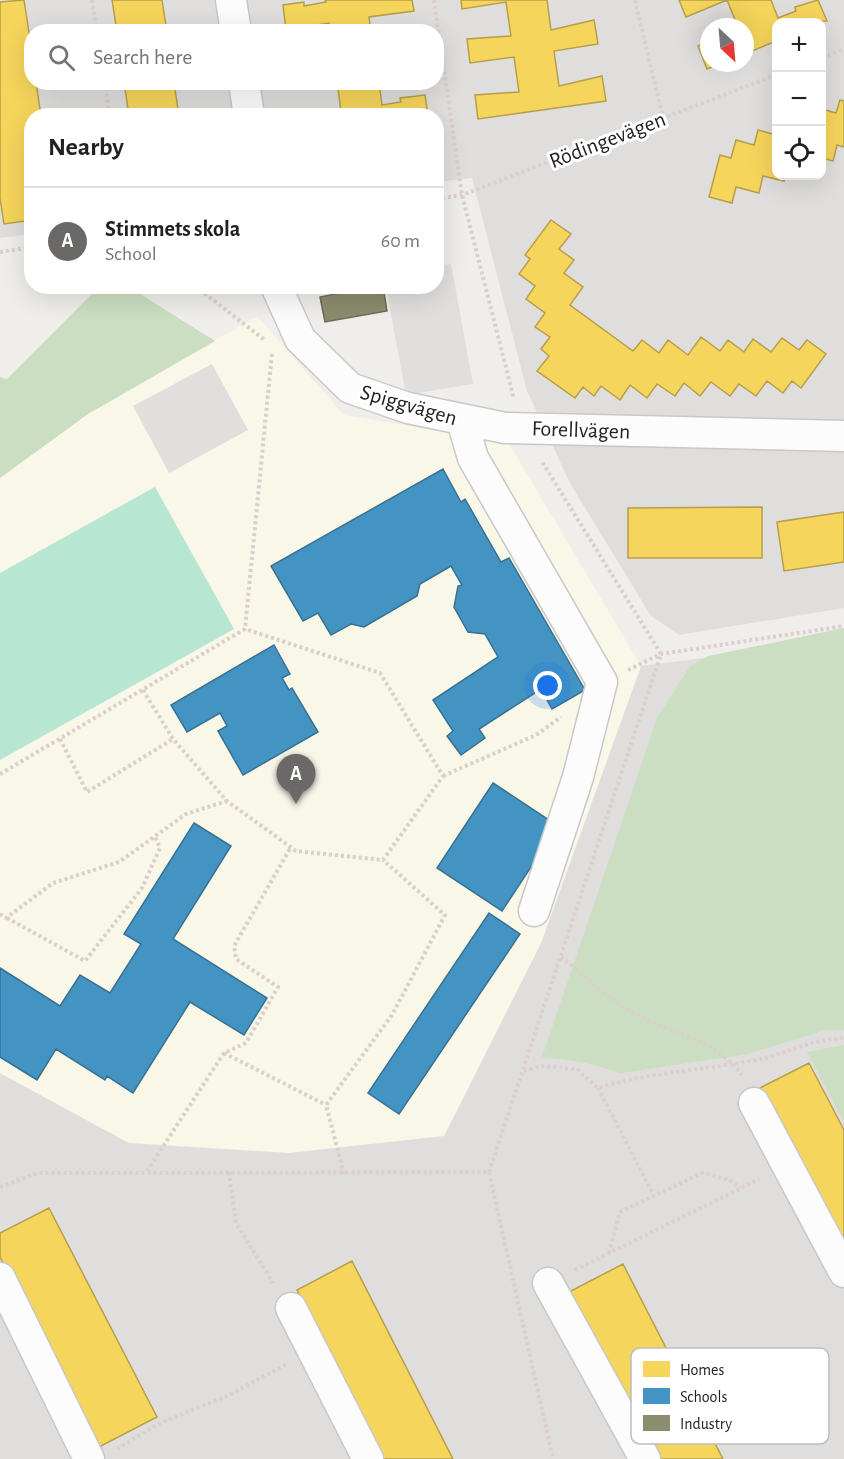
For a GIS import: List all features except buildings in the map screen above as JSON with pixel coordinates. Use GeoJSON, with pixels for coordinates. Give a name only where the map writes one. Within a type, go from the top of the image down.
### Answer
{"type":"FeatureCollection","features":[{"type":"Feature","properties":{"kind":"street"},"geometry":{"type":"LineString","coordinates":[[231,0],[235,24]]}},
{"type":"Feature","properties":{"kind":"street"},"geometry":{"type":"LineString","coordinates":[[245,90],[248,108]]}},
{"type":"Feature","properties":{"kind":"street","name":"Spiggvägen"},"geometry":{"type":"LineString","coordinates":[[280,294],[300,339],[350,388],[408,408],[462,420],[522,429]]}},
{"type":"Feature","properties":{"kind":"street"},"geometry":{"type":"LineString","coordinates":[[462,420],[473,458],[602,682],[578,777],[534,911]]}},
{"type":"Feature","properties":{"kind":"street","name":"Forellvägen"},"geometry":{"type":"LineString","coordinates":[[522,429],[844,436]]}},
{"type":"Feature","properties":{"kind":"street"},"geometry":{"type":"LineString","coordinates":[[754,1103],[844,1272]]}},
{"type":"Feature","properties":{"kind":"street"},"geometry":{"type":"LineString","coordinates":[[0,1278],[102,1455]]}},
{"type":"Feature","properties":{"kind":"street"},"geometry":{"type":"LineString","coordinates":[[548,1283],[631,1434]]}},
{"type":"Feature","properties":{"kind":"street"},"geometry":{"type":"LineString","coordinates":[[291,1308],[368,1459]]}},
{"type":"Feature","properties":{"kind":"street"},"geometry":{"type":"LineString","coordinates":[[637,1444],[645,1459]]}},
{"type":"Feature","properties":{"kind":"path"},"geometry":{"type":"LineString","coordinates":[[92,0],[96,24]]}},
{"type":"Feature","properties":{"kind":"path","name":"Forellvägen"},"geometry":{"type":"LineString","coordinates":[[434,0],[437,24]]}},
{"type":"Feature","properties":{"kind":"path"},"geometry":{"type":"LineString","coordinates":[[635,0],[663,118]]}},
{"type":"Feature","properties":{"kind":"path"},"geometry":{"type":"LineString","coordinates":[[826,56],[844,49]]}},
{"type":"Feature","properties":{"kind":"path","name":"Forellvägen"},"geometry":{"type":"LineString","coordinates":[[444,70],[462,195],[522,429]]}},
{"type":"Feature","properties":{"kind":"path","name":"Rödingevägen"},"geometry":{"type":"LineString","coordinates":[[444,198],[462,195],[772,77]]}},
{"type":"Feature","properties":{"kind":"path"},"geometry":{"type":"LineString","coordinates":[[106,90],[109,108]]}},
{"type":"Feature","properties":{"kind":"path"},"geometry":{"type":"LineString","coordinates":[[0,252],[24,248]]}},
{"type":"Feature","properties":{"kind":"path"},"geometry":{"type":"LineString","coordinates":[[205,294],[273,347],[245,629]]}},
{"type":"Feature","properties":{"kind":"path"},"geometry":{"type":"LineString","coordinates":[[661,654],[844,626]]}},
{"type":"Feature","properties":{"kind":"path"},"geometry":{"type":"LineString","coordinates":[[0,774],[245,629],[380,673],[443,776]]}},
{"type":"Feature","properties":{"kind":"path"},"geometry":{"type":"LineString","coordinates":[[383,860],[443,776],[536,735],[601,688]]}},
{"type":"Feature","properties":{"kind":"path"},"geometry":{"type":"LineString","coordinates":[[142,690],[173,739],[227,801],[296,851],[383,860],[445,915],[392,1016],[326,1105]]}},
{"type":"Feature","properties":{"kind":"path"},"geometry":{"type":"LineString","coordinates":[[60,739],[87,792],[173,739]]}},
{"type":"Feature","properties":{"kind":"path"},"geometry":{"type":"LineString","coordinates":[[6,918],[53,883],[119,862],[186,814],[227,801]]}},
{"type":"Feature","properties":{"kind":"path"},"geometry":{"type":"LineString","coordinates":[[0,914],[85,961],[142,888],[160,848],[155,837]]}},
{"type":"Feature","properties":{"kind":"path"},"geometry":{"type":"LineString","coordinates":[[147,1172],[224,1053],[246,1043],[278,987],[236,959],[234,946],[291,847]]}},
{"type":"Feature","properties":{"kind":"path"},"geometry":{"type":"LineString","coordinates":[[561,957],[633,1013],[714,1050],[734,1063],[749,1086],[754,1103]]}},
{"type":"Feature","properties":{"kind":"path"},"geometry":{"type":"LineString","coordinates":[[598,1088],[621,1081],[754,1060],[818,1040],[844,1038]]}},
{"type":"Feature","properties":{"kind":"path"},"geometry":{"type":"LineString","coordinates":[[224,1053],[326,1105],[344,1174]]}},
{"type":"Feature","properties":{"kind":"path"},"geometry":{"type":"LineString","coordinates":[[524,1071],[542,1066],[577,1069],[598,1088],[654,1196]]}},
{"type":"Feature","properties":{"kind":"path"},"geometry":{"type":"LineString","coordinates":[[516,1298],[787,1166]]}},
{"type":"Feature","properties":{"kind":"path"},"geometry":{"type":"LineString","coordinates":[[229,1172],[236,1223],[268,1276],[291,1308]]}},
{"type":"Feature","properties":{"kind":"path"},"geometry":{"type":"LineString","coordinates":[[0,1187],[38,1173],[489,1172],[553,1459]]}},
{"type":"Feature","properties":{"kind":"path"},"geometry":{"type":"LineString","coordinates":[[609,1253],[620,1212],[702,1173],[730,1180],[740,1188]]}},
{"type":"Feature","properties":{"kind":"path"},"geometry":{"type":"LineString","coordinates":[[102,1455],[158,1424],[255,1382],[311,1349]]}},
{"type":"Feature","properties":{"kind":"shaded area"},"geometry":{"type":"Polygon","coordinates":[[[0,0],[844,0],[844,608],[679,635],[651,616],[571,485],[527,391],[472,178],[444,181],[444,108],[24,108],[24,235],[0,238],[0,0]]]}},
{"type":"Feature","properties":{"kind":"shaded area"},"geometry":{"type":"Polygon","coordinates":[[[451,264],[473,384],[406,395],[387,294],[444,294],[444,265],[451,264]]]}},
{"type":"Feature","properties":{"kind":"shaded area"},"geometry":{"type":"Polygon","coordinates":[[[257,316],[344,415],[508,442],[641,666],[541,943],[444,1136],[289,1153],[129,1143],[0,1073],[0,478],[88,414],[257,316]]]}},
{"type":"Feature","properties":{"kind":"shaded area"},"geometry":{"type":"Polygon","coordinates":[[[212,364],[248,430],[169,473],[133,406],[212,364]]]}},
{"type":"Feature","properties":{"kind":"shaded area"},"geometry":{"type":"Polygon","coordinates":[[[844,640],[844,1459],[0,1459],[0,1073],[129,1143],[444,1136],[541,943],[641,666],[844,640]]]}},
{"type":"Feature","properties":{"kind":"green space"},"geometry":{"type":"Polygon","coordinates":[[[92,294],[140,294],[215,341],[88,414],[0,478],[0,377],[7,379],[92,294]]]}},
{"type":"Feature","properties":{"kind":"green space"},"geometry":{"type":"Polygon","coordinates":[[[155,487],[234,629],[0,760],[0,573],[155,487]]]}},
{"type":"Feature","properties":{"kind":"green space"},"geometry":{"type":"Polygon","coordinates":[[[844,628],[844,1030],[826,1030],[748,1054],[621,1073],[583,1062],[542,1057],[657,718],[690,666],[708,656],[844,628]]]}},
{"type":"Feature","properties":{"kind":"green space"},"geometry":{"type":"Polygon","coordinates":[[[844,1045],[844,1122],[807,1052],[844,1045]]]}},
{"type":"Feature","properties":{"kind":"place","name":"Stimmets skola"},"geometry":{"type":"Point","coordinates":[296,804]}}]}
